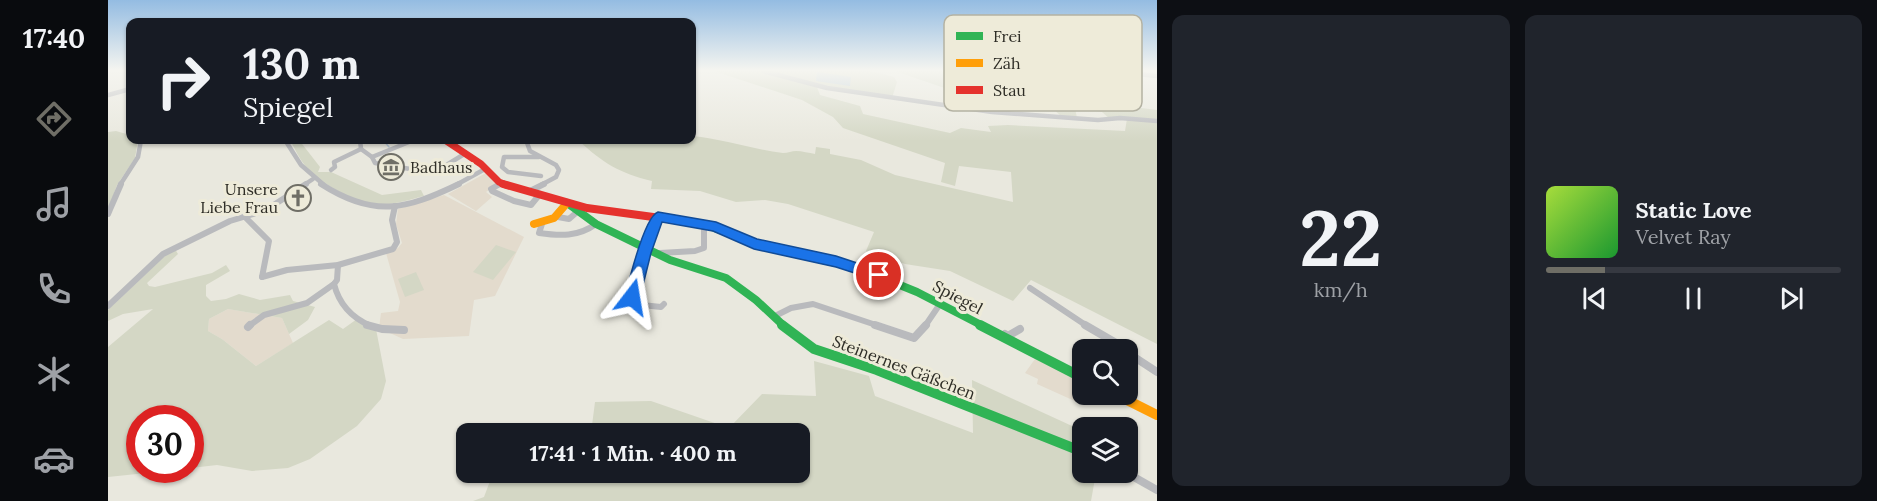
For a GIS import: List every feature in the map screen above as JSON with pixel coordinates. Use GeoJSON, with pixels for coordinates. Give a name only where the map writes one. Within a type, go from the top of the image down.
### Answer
{"type":"FeatureCollection","features":[{"type":"Feature","properties":{"kind":"street"},"geometry":{"type":"LineString","coordinates":[[871,94],[944,105]]}},
{"type":"Feature","properties":{"kind":"street"},"geometry":{"type":"LineString","coordinates":[[986,111],[1098,120],[1120,118],[1157,121]]}},
{"type":"Feature","properties":{"kind":"street"},"geometry":{"type":"LineString","coordinates":[[108,214],[124,177],[138,157],[140,144]]}},
{"type":"Feature","properties":{"kind":"street"},"geometry":{"type":"LineString","coordinates":[[288,144],[304,170],[313,179],[355,202],[370,207],[395,206],[444,192],[485,169]]}},
{"type":"Feature","properties":{"kind":"street"},"geometry":{"type":"LineString","coordinates":[[360,144],[361,149],[372,157],[375,163],[435,172],[466,153]]}},
{"type":"Feature","properties":{"kind":"street"},"geometry":{"type":"LineString","coordinates":[[372,157],[404,144]]}},
{"type":"Feature","properties":{"kind":"street"},"geometry":{"type":"LineString","coordinates":[[451,144],[466,153],[501,183],[567,203],[554,218]]}},
{"type":"Feature","properties":{"kind":"street"},"geometry":{"type":"LineString","coordinates":[[528,144],[530,151],[556,165],[558,174],[530,191]]}},
{"type":"Feature","properties":{"kind":"street"},"geometry":{"type":"LineString","coordinates":[[331,170],[335,167],[334,162],[361,149]]}},
{"type":"Feature","properties":{"kind":"street"},"geometry":{"type":"LineString","coordinates":[[540,157],[504,157],[502,167],[508,172],[541,176]]}},
{"type":"Feature","properties":{"kind":"street"},"geometry":{"type":"LineString","coordinates":[[108,306],[163,254],[230,221],[280,202],[313,179]]}},
{"type":"Feature","properties":{"kind":"street"},"geometry":{"type":"LineString","coordinates":[[501,183],[491,189],[492,191],[523,204],[531,205],[540,194]]}},
{"type":"Feature","properties":{"kind":"street","name":"Steinernes Gäßchen"},"geometry":{"type":"LineString","coordinates":[[567,203],[596,224],[660,253],[670,260],[731,281],[775,316],[794,336],[814,349],[877,370],[1072,448]]}},
{"type":"Feature","properties":{"kind":"street"},"geometry":{"type":"LineString","coordinates":[[245,217],[269,241],[262,277],[287,270],[338,265],[395,247],[397,242],[392,220],[395,206]]}},
{"type":"Feature","properties":{"kind":"street"},"geometry":{"type":"LineString","coordinates":[[581,211],[569,219],[554,218],[538,224],[539,233],[568,236],[590,229],[596,224]]}},
{"type":"Feature","properties":{"kind":"street","name":"Spiegel"},"geometry":{"type":"LineString","coordinates":[[581,211],[658,217],[704,224],[765,247],[858,268],[940,304],[1072,373]]}},
{"type":"Feature","properties":{"kind":"street"},"geometry":{"type":"LineString","coordinates":[[658,217],[632,297],[642,305],[661,307],[664,304]]}},
{"type":"Feature","properties":{"kind":"street"},"geometry":{"type":"LineString","coordinates":[[660,253],[695,251],[704,248],[704,224]]}},
{"type":"Feature","properties":{"kind":"street"},"geometry":{"type":"LineString","coordinates":[[248,327],[264,313],[297,307],[318,297],[337,280],[338,265]]}},
{"type":"Feature","properties":{"kind":"street"},"geometry":{"type":"LineString","coordinates":[[334,284],[336,296],[357,319],[376,329],[404,330]]}},
{"type":"Feature","properties":{"kind":"street"},"geometry":{"type":"LineString","coordinates":[[1030,288],[1073,318],[1109,339]]}},
{"type":"Feature","properties":{"kind":"street"},"geometry":{"type":"LineString","coordinates":[[775,316],[792,308],[813,304],[914,338],[919,335],[940,304]]}},
{"type":"Feature","properties":{"kind":"street"},"geometry":{"type":"LineString","coordinates":[[983,328],[986,325],[1008,336],[1020,329]]}},
{"type":"Feature","properties":{"kind":"street"},"geometry":{"type":"LineString","coordinates":[[1138,360],[1157,372]]}},
{"type":"Feature","properties":{"kind":"street"},"geometry":{"type":"LineString","coordinates":[[1137,405],[1157,415]]}},
{"type":"Feature","properties":{"kind":"street"},"geometry":{"type":"LineString","coordinates":[[1138,479],[1157,490]]}},
{"type":"Feature","properties":{"kind":"shaded area"},"geometry":{"type":"Polygon","coordinates":[[[486,173],[498,183],[486,192],[492,197],[476,211],[448,194],[486,173]]]}},
{"type":"Feature","properties":{"kind":"shaded area"},"geometry":{"type":"Polygon","coordinates":[[[444,195],[524,237],[495,296],[474,300],[469,336],[403,339],[379,328],[381,313],[398,311],[400,302],[386,253],[398,248],[402,243],[396,224],[398,209],[444,195]]]}},
{"type":"Feature","properties":{"kind":"shaded area"},"geometry":{"type":"Polygon","coordinates":[[[228,309],[282,318],[293,343],[256,366],[208,331],[209,319],[228,309]]]}},
{"type":"Feature","properties":{"kind":"shaded area"},"geometry":{"type":"Polygon","coordinates":[[[1035,359],[1072,376],[1072,400],[1037,384],[1038,379],[1025,373],[1035,359]]]}},
{"type":"Feature","properties":{"kind":"green space"},"geometry":{"type":"Polygon","coordinates":[[[785,94],[820,94],[860,106],[863,114],[950,133],[961,128],[991,132],[988,126],[1008,125],[1125,131],[1127,119],[1110,119],[1102,112],[1095,111],[1142,111],[1142,108],[1157,110],[1157,344],[1031,280],[1013,301],[950,271],[905,264],[866,251],[874,232],[788,204],[765,200],[736,202],[700,191],[651,189],[652,181],[612,166],[583,144],[696,144],[696,137],[783,153],[796,151],[815,154],[816,147],[830,149],[830,154],[861,160],[895,175],[1013,202],[1011,172],[959,166],[955,186],[941,182],[945,163],[843,128],[833,117],[802,100],[785,94]]]}},
{"type":"Feature","properties":{"kind":"green space"},"geometry":{"type":"Polygon","coordinates":[[[867,94],[893,94],[892,98],[867,94]]]}},
{"type":"Feature","properties":{"kind":"green space"},"geometry":{"type":"Polygon","coordinates":[[[1055,111],[1076,111],[1077,118],[1061,116],[1055,111]]]}},
{"type":"Feature","properties":{"kind":"green space"},"geometry":{"type":"Polygon","coordinates":[[[116,131],[126,134],[126,144],[137,144],[135,158],[117,185],[108,210],[108,132],[116,131]]]}},
{"type":"Feature","properties":{"kind":"green space"},"geometry":{"type":"Polygon","coordinates":[[[292,144],[302,144],[320,167],[318,172],[331,172],[382,195],[421,190],[424,196],[385,205],[356,200],[328,185],[302,162],[292,144]]]}},
{"type":"Feature","properties":{"kind":"green space"},"geometry":{"type":"Polygon","coordinates":[[[496,245],[516,252],[493,280],[473,272],[496,245]]]}},
{"type":"Feature","properties":{"kind":"green space"},"geometry":{"type":"Polygon","coordinates":[[[175,249],[178,254],[147,283],[149,286],[155,287],[212,273],[226,265],[230,271],[206,285],[206,296],[211,301],[239,294],[260,300],[290,295],[293,301],[315,307],[308,320],[289,334],[282,318],[228,309],[209,319],[208,331],[256,366],[329,320],[343,329],[357,319],[376,329],[386,381],[381,399],[357,426],[310,459],[288,468],[252,471],[217,465],[204,466],[204,405],[126,405],[126,475],[108,477],[108,347],[153,309],[123,314],[108,321],[108,310],[175,249]]]}},
{"type":"Feature","properties":{"kind":"green space"},"geometry":{"type":"Polygon","coordinates":[[[416,272],[424,290],[405,297],[398,279],[416,272]]]}},
{"type":"Feature","properties":{"kind":"green space"},"geometry":{"type":"Polygon","coordinates":[[[814,361],[869,376],[875,396],[973,433],[972,380],[1072,426],[1072,483],[1094,483],[1091,501],[473,501],[484,497],[489,483],[810,483],[810,423],[734,423],[762,394],[816,396],[814,361]]]}},
{"type":"Feature","properties":{"kind":"green space"},"geometry":{"type":"Polygon","coordinates":[[[651,401],[715,423],[592,423],[595,402],[651,401]]]}},
{"type":"Feature","properties":{"kind":"traffic: fast"},"geometry":{"type":"LineString","coordinates":[[570,205],[596,224],[670,260],[726,278],[756,300],[794,336],[814,349],[877,370],[1072,448]]}},
{"type":"Feature","properties":{"kind":"traffic: fast"},"geometry":{"type":"LineString","coordinates":[[690,222],[704,224],[765,247],[858,268],[917,292],[1072,372]]}},
{"type":"Feature","properties":{"kind":"traffic: slow"},"geometry":{"type":"LineString","coordinates":[[534,224],[554,218],[567,203]]}},
{"type":"Feature","properties":{"kind":"traffic: slow"},"geometry":{"type":"LineString","coordinates":[[1137,405],[1157,415]]}},
{"type":"Feature","properties":{"kind":"traffic: jam"},"geometry":{"type":"LineString","coordinates":[[451,144],[481,164],[499,182],[510,187],[587,208],[690,222]]}},
{"type":"Feature","properties":{"kind":"place","name":"Badhaus"},"geometry":{"type":"Point","coordinates":[391,167]}},
{"type":"Feature","properties":{"kind":"place","name":"Unsere Liebe Frau"},"geometry":{"type":"Point","coordinates":[298,198]}},
{"type":"Feature","properties":{"kind":"route"},"geometry":{"type":"LineString","coordinates":[[632,297],[644,253],[658,217],[716,227],[754,244],[836,262],[879,275]]}}]}
